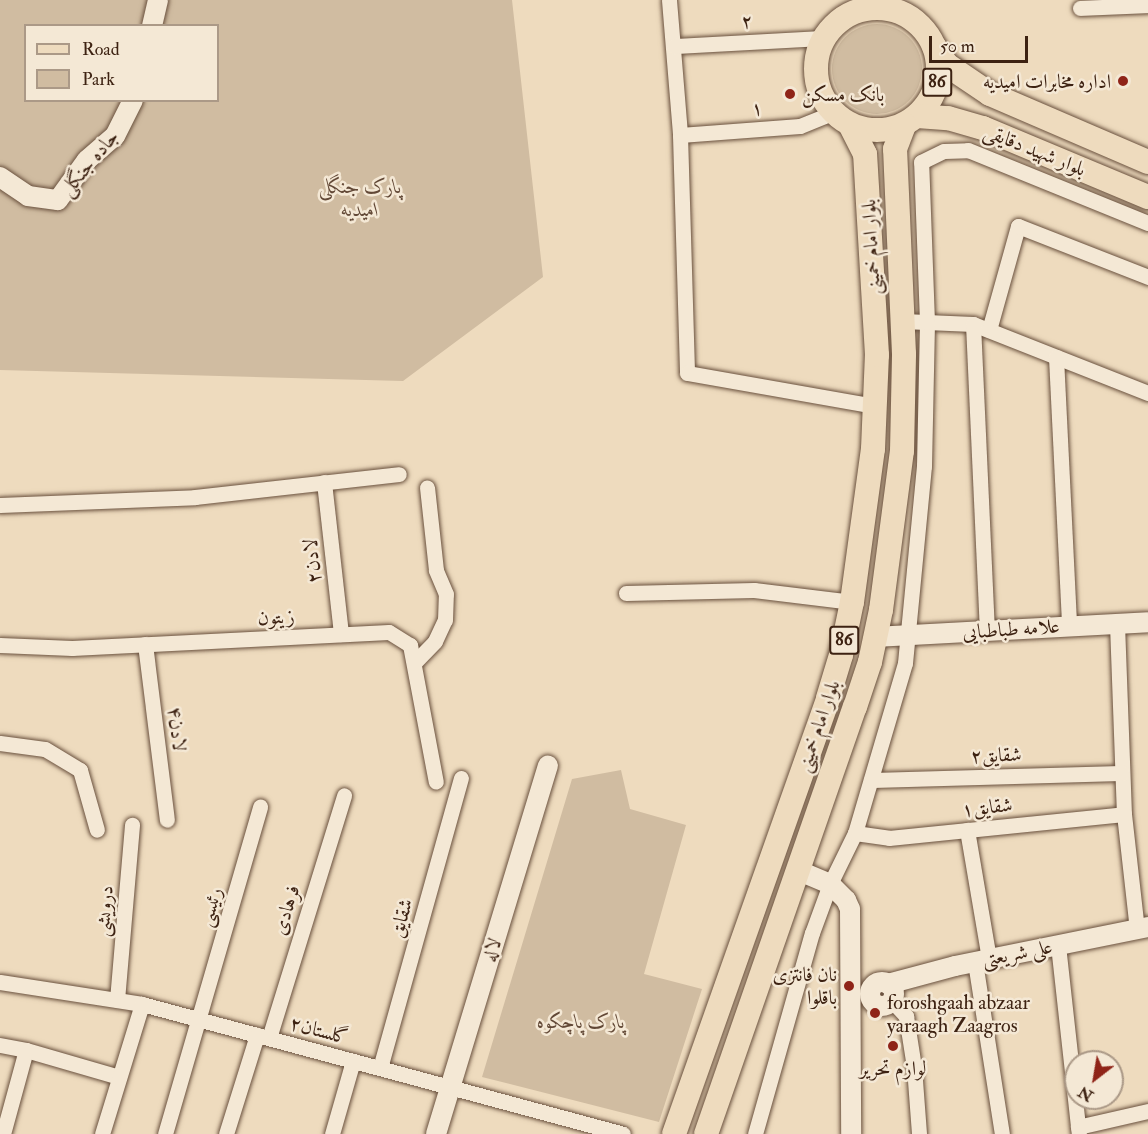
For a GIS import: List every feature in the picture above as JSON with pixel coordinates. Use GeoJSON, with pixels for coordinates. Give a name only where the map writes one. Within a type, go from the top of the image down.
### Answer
{"type":"FeatureCollection","features":[{"type":"Feature","properties":{"kind":"main road","name":"86"},"geometry":{"type":"LineString","coordinates":[[842,119],[822,96],[816,77],[816,57],[847,0]]}},
{"type":"Feature","properties":{"kind":"main road","name":"86"},"geometry":{"type":"LineString","coordinates":[[830,30],[854,12],[874,8],[907,10],[925,31],[934,46],[938,64],[937,84],[930,101],[911,120]]}},
{"type":"Feature","properties":{"kind":"main road","name":"بلوار شهید دقایقی"},"geometry":{"type":"LineString","coordinates":[[934,46],[947,65],[990,94],[1148,162]]}},
{"type":"Feature","properties":{"kind":"main road"},"geometry":{"type":"LineString","coordinates":[[983,128],[974,119],[973,109],[978,100],[990,94]]}},
{"type":"Feature","properties":{"kind":"main road","name":"بلوار شهید دقایقی"},"geometry":{"type":"LineString","coordinates":[[911,120],[948,118],[983,128],[1148,197]]}},
{"type":"Feature","properties":{"kind":"main road"},"geometry":{"type":"LineString","coordinates":[[842,119],[877,130],[911,120]]}},
{"type":"Feature","properties":{"kind":"main road","name":"بلوار امام خمینی"},"geometry":{"type":"LineString","coordinates":[[674,1134],[828,698],[841,656],[852,602],[873,449],[877,355],[865,154],[842,119]]}},
{"type":"Feature","properties":{"kind":"main road","name":"بلوار امام خمینی"},"geometry":{"type":"LineString","coordinates":[[706,1134],[855,707],[875,637],[902,452],[903,321],[895,149],[911,120]]}},
{"type":"Feature","properties":{"kind":"main road"},"geometry":{"type":"LineString","coordinates":[[868,190],[876,182],[882,181],[896,189]]}},
{"type":"Feature","properties":{"kind":"main road"},"geometry":{"type":"LineString","coordinates":[[772,861],[797,870]]}},
{"type":"Feature","properties":{"kind":"street"},"geometry":{"type":"LineString","coordinates":[[152,24],[158,0]]}},
{"type":"Feature","properties":{"kind":"street"},"geometry":{"type":"LineString","coordinates":[[669,0],[680,135],[687,373],[875,406]]}},
{"type":"Feature","properties":{"kind":"street"},"geometry":{"type":"LineString","coordinates":[[1080,8],[1112,3],[1148,5]]}},
{"type":"Feature","properties":{"kind":"street","name":"۲"},"geometry":{"type":"LineString","coordinates":[[674,46],[830,30]]}},
{"type":"Feature","properties":{"kind":"street","name":"جاده جنگلی"},"geometry":{"type":"LineString","coordinates":[[0,177],[28,196],[58,200],[87,160],[115,136],[132,102]]}},
{"type":"Feature","properties":{"kind":"street","name":"۱"},"geometry":{"type":"LineString","coordinates":[[680,135],[800,126],[842,119]]}},
{"type":"Feature","properties":{"kind":"street"},"geometry":{"type":"LineString","coordinates":[[755,1134],[812,933],[830,884],[855,833],[902,677],[924,466],[927,322],[921,162],[944,151],[968,150],[1148,223]]}},
{"type":"Feature","properties":{"kind":"street"},"geometry":{"type":"LineString","coordinates":[[988,330],[1018,226],[1148,277]]}},
{"type":"Feature","properties":{"kind":"street"},"geometry":{"type":"LineString","coordinates":[[903,321],[973,324],[1148,393]]}},
{"type":"Feature","properties":{"kind":"street"},"geometry":{"type":"LineString","coordinates":[[973,324],[987,630]]}},
{"type":"Feature","properties":{"kind":"street"},"geometry":{"type":"LineString","coordinates":[[1056,357],[1069,626]]}},
{"type":"Feature","properties":{"kind":"street"},"geometry":{"type":"LineString","coordinates":[[0,506],[195,497],[399,474]]}},
{"type":"Feature","properties":{"kind":"street","name":"لادن۲"},"geometry":{"type":"LineString","coordinates":[[324,482],[341,634]]}},
{"type":"Feature","properties":{"kind":"street"},"geometry":{"type":"LineString","coordinates":[[414,663],[435,641],[445,620],[446,594],[436,570],[427,487]]}},
{"type":"Feature","properties":{"kind":"street"},"geometry":{"type":"LineString","coordinates":[[626,593],[754,590],[852,602]]}},
{"type":"Feature","properties":{"kind":"street","name":"علامه طباطبایی"},"geometry":{"type":"LineString","coordinates":[[875,637],[1148,622]]}},
{"type":"Feature","properties":{"kind":"street"},"geometry":{"type":"LineString","coordinates":[[1116,624],[1124,814],[1142,928]]}},
{"type":"Feature","properties":{"kind":"street","name":"زیتون"},"geometry":{"type":"LineString","coordinates":[[0,645],[72,648],[389,632],[410,645],[436,782]]}},
{"type":"Feature","properties":{"kind":"street","name":"لادن۴"},"geometry":{"type":"LineString","coordinates":[[145,644],[167,820]]}},
{"type":"Feature","properties":{"kind":"street"},"geometry":{"type":"LineString","coordinates":[[0,743],[45,749],[80,770],[97,830]]}},
{"type":"Feature","properties":{"kind":"street","name":"لاله"},"geometry":{"type":"LineString","coordinates":[[436,1134],[548,766]]}},
{"type":"Feature","properties":{"kind":"street","name":"شقایق۲"},"geometry":{"type":"LineString","coordinates":[[871,780],[1122,773]]}},
{"type":"Feature","properties":{"kind":"street","name":"شقایق"},"geometry":{"type":"LineString","coordinates":[[380,1068],[461,778]]}},
{"type":"Feature","properties":{"kind":"street","name":"فرهادی"},"geometry":{"type":"LineString","coordinates":[[226,1134],[263,1036],[344,795]]}},
{"type":"Feature","properties":{"kind":"street","name":"رئیسی"},"geometry":{"type":"LineString","coordinates":[[165,1134],[260,807]]}},
{"type":"Feature","properties":{"kind":"street","name":"شقایق۱"},"geometry":{"type":"LineString","coordinates":[[855,833],[889,838],[1124,814]]}},
{"type":"Feature","properties":{"kind":"street","name":"درویشی"},"geometry":{"type":"LineString","coordinates":[[117,1000],[132,825]]}},
{"type":"Feature","properties":{"kind":"street"},"geometry":{"type":"LineString","coordinates":[[967,830],[1002,1134]]}},
{"type":"Feature","properties":{"kind":"street"},"geometry":{"type":"LineString","coordinates":[[797,870],[830,884],[846,900],[850,909],[851,1134]]}},
{"type":"Feature","properties":{"kind":"street","name":"علی شریعتی"},"geometry":{"type":"LineString","coordinates":[[881,993],[982,960],[1142,928]]}},
{"type":"Feature","properties":{"kind":"street"},"geometry":{"type":"LineString","coordinates":[[1058,945],[1079,1130],[1148,1111]]}},
{"type":"Feature","properties":{"kind":"street"},"geometry":{"type":"LineString","coordinates":[[852,962],[906,1016],[914,1067],[919,1134]]}},
{"type":"Feature","properties":{"kind":"street","name":"گلستان۲"},"geometry":{"type":"LineString","coordinates":[[0,982],[142,1004],[451,1086],[585,1129],[623,1134]]}},
{"type":"Feature","properties":{"kind":"street"},"geometry":{"type":"LineString","coordinates":[[852,1024],[881,993]]}},
{"type":"Feature","properties":{"kind":"street"},"geometry":{"type":"LineString","coordinates":[[102,1134],[142,1004]]}},
{"type":"Feature","properties":{"kind":"street"},"geometry":{"type":"LineString","coordinates":[[0,1045],[26,1050],[119,1077]]}},
{"type":"Feature","properties":{"kind":"street"},"geometry":{"type":"LineString","coordinates":[[3,1134],[26,1050]]}},
{"type":"Feature","properties":{"kind":"street"},"geometry":{"type":"LineString","coordinates":[[332,1134],[353,1061]]}},
{"type":"Feature","properties":{"kind":"green space","name":"پارک جنگلی امیدیه"},"geometry":{"type":"Polygon","coordinates":[[[0,0],[512,0],[543,277],[403,381],[0,370],[0,0]]]}},
{"type":"Feature","properties":{"kind":"green space"},"geometry":{"type":"Polygon","coordinates":[[[877,24],[894,27],[909,37],[919,52],[922,69],[919,86],[909,101],[894,111],[877,114],[860,111],[845,101],[835,86],[832,69],[835,52],[845,37],[860,27],[877,24]]]}},
{"type":"Feature","properties":{"kind":"green space","name":"پارک پاچکوه"},"geometry":{"type":"Polygon","coordinates":[[[621,770],[630,809],[686,825],[644,974],[702,989],[659,1122],[482,1077],[572,779],[621,770]]]}},
{"type":"Feature","properties":{"kind":"place","name":"اداره مخابرات امیدیه"},"geometry":{"type":"Point","coordinates":[1123,81]}},
{"type":"Feature","properties":{"kind":"place","name":"بانک مسکن"},"geometry":{"type":"Point","coordinates":[790,94]}},
{"type":"Feature","properties":{"kind":"place","name":"نان فانتزی باقلوا"},"geometry":{"type":"Point","coordinates":[849,986]}},
{"type":"Feature","properties":{"kind":"place","name":"foroshgaah abzaar yaraagh Zaagros"},"geometry":{"type":"Point","coordinates":[875,1013]}},
{"type":"Feature","properties":{"kind":"place","name":"لوازم تحریر"},"geometry":{"type":"Point","coordinates":[893,1046]}}]}
